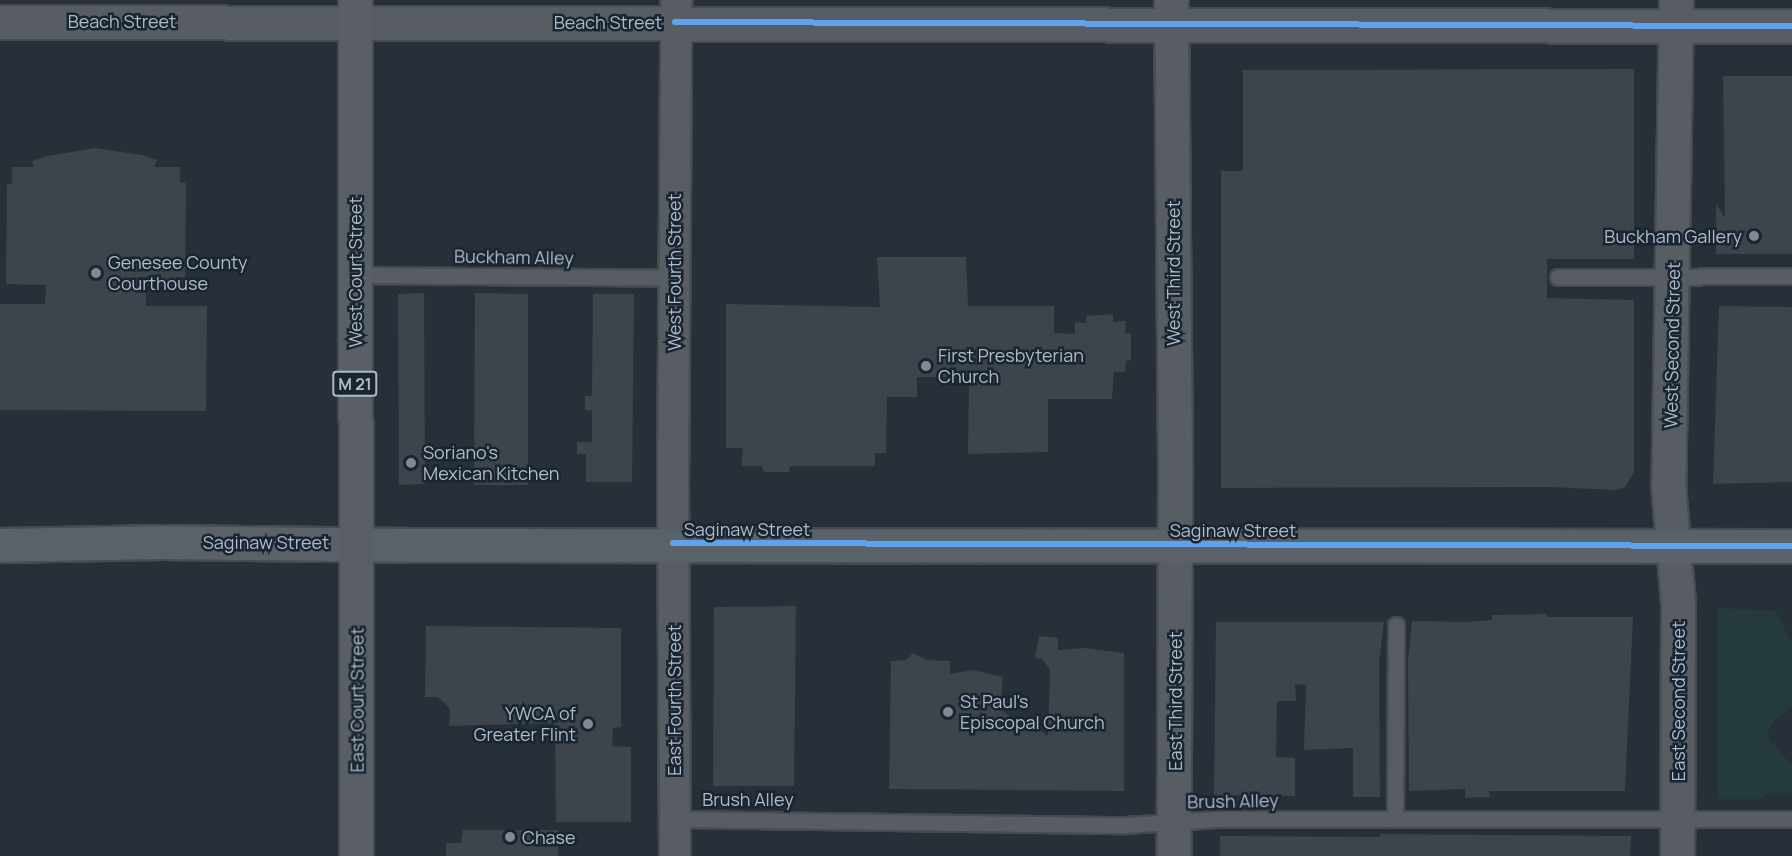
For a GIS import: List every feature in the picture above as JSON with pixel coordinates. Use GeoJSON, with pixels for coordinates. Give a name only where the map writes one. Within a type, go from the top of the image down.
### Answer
{"type":"FeatureCollection","features":[{"type":"Feature","properties":{"kind":"main road","name":"West Court Street"},"geometry":{"type":"LineString","coordinates":[[355,11],[356,543]]}},
{"type":"Feature","properties":{"kind":"main road","name":"Saginaw Street"},"geometry":{"type":"LineString","coordinates":[[0,545],[89,542],[1792,546]]}},
{"type":"Feature","properties":{"kind":"main road","name":"East Court Street"},"geometry":{"type":"LineString","coordinates":[[356,543],[356,856]]}},
{"type":"Feature","properties":{"kind":"street","name":"Beach Street"},"geometry":{"type":"LineString","coordinates":[[0,22],[355,11],[1676,13],[1792,26]]}},
{"type":"Feature","properties":{"kind":"street","name":"West Fourth Street"},"geometry":{"type":"LineString","coordinates":[[673,543],[675,11]]}},
{"type":"Feature","properties":{"kind":"street","name":"West Third Street"},"geometry":{"type":"LineString","coordinates":[[1171,12],[1175,545]]}},
{"type":"Feature","properties":{"kind":"street","name":"West Second Street"},"geometry":{"type":"LineString","coordinates":[[1673,547],[1668,484],[1676,13]]}},
{"type":"Feature","properties":{"kind":"street","name":"East Fourth Street"},"geometry":{"type":"LineString","coordinates":[[673,543],[675,856]]}},
{"type":"Feature","properties":{"kind":"street","name":"East Third Street"},"geometry":{"type":"LineString","coordinates":[[1174,856],[1175,545]]}},
{"type":"Feature","properties":{"kind":"street","name":"East Second Street"},"geometry":{"type":"LineString","coordinates":[[1673,547],[1678,604],[1677,856]]}},
{"type":"Feature","properties":{"kind":"lane","name":"Buckham Alley"},"geometry":{"type":"LineString","coordinates":[[355,276],[674,278]]}},
{"type":"Feature","properties":{"kind":"lane"},"geometry":{"type":"LineString","coordinates":[[1558,277],[1792,276]]}},
{"type":"Feature","properties":{"kind":"lane"},"geometry":{"type":"LineString","coordinates":[[1395,819],[1396,625]]}},
{"type":"Feature","properties":{"kind":"lane","name":"Brush Alley"},"geometry":{"type":"LineString","coordinates":[[675,819],[1125,825],[1174,821],[1395,819],[1792,819]]}},
{"type":"Feature","properties":{"kind":"green space"},"geometry":{"type":"Polygon","coordinates":[[[1717,608],[1776,611],[1792,642],[1792,707],[1773,722],[1768,731],[1771,741],[1792,765],[1792,793],[1765,793],[1764,799],[1717,799],[1717,608]]]}},
{"type":"Feature","properties":{"kind":"building"},"geometry":{"type":"Polygon","coordinates":[[[1634,69],[1634,259],[1547,259],[1547,298],[1634,300],[1634,472],[1625,487],[1616,490],[1548,487],[1221,488],[1221,171],[1243,171],[1243,70],[1634,69]]]}},
{"type":"Feature","properties":{"kind":"building"},"geometry":{"type":"Polygon","coordinates":[[[1723,76],[1792,76],[1792,254],[1716,254],[1716,204],[1725,218],[1723,76]]]}},
{"type":"Feature","properties":{"kind":"building","name":"Genesee County Courthouse"},"geometry":{"type":"Polygon","coordinates":[[[95,148],[142,155],[157,160],[154,167],[180,167],[180,182],[186,183],[185,286],[146,286],[146,306],[207,306],[206,411],[0,410],[0,304],[45,304],[46,285],[6,284],[7,184],[12,184],[12,167],[34,167],[32,161],[47,156],[95,148]]]}},
{"type":"Feature","properties":{"kind":"building","name":"First Presbyterian Church"},"geometry":{"type":"Polygon","coordinates":[[[877,257],[966,257],[968,306],[1054,306],[1054,333],[1075,334],[1075,322],[1086,323],[1086,316],[1113,314],[1113,322],[1126,321],[1125,333],[1131,333],[1131,360],[1126,361],[1125,372],[1114,372],[1112,399],[1048,399],[1048,452],[968,454],[969,377],[917,377],[917,397],[887,397],[886,453],[875,453],[875,466],[790,466],[789,472],[764,472],[762,466],[741,466],[743,448],[726,448],[726,304],[880,307],[877,257]]]}},
{"type":"Feature","properties":{"kind":"building"},"geometry":{"type":"Polygon","coordinates":[[[424,293],[425,484],[399,485],[398,294],[424,293]]]}},
{"type":"Feature","properties":{"kind":"building"},"geometry":{"type":"Polygon","coordinates":[[[475,293],[528,294],[528,485],[474,485],[475,293]]]}},
{"type":"Feature","properties":{"kind":"building"},"geometry":{"type":"Polygon","coordinates":[[[593,294],[634,294],[632,482],[586,482],[586,454],[577,454],[577,442],[592,442],[592,410],[585,410],[585,396],[592,396],[593,294]]]}},
{"type":"Feature","properties":{"kind":"building"},"geometry":{"type":"Polygon","coordinates":[[[1719,306],[1792,307],[1792,482],[1713,484],[1719,306]]]}},
{"type":"Feature","properties":{"kind":"building"},"geometry":{"type":"Polygon","coordinates":[[[796,606],[794,786],[713,786],[714,607],[796,606]]]}},
{"type":"Feature","properties":{"kind":"building"},"geometry":{"type":"Polygon","coordinates":[[[1547,614],[1547,617],[1633,617],[1625,791],[1489,791],[1490,797],[1465,798],[1465,789],[1409,791],[1408,659],[1412,621],[1468,622],[1492,620],[1492,615],[1547,614]]]}},
{"type":"Feature","properties":{"kind":"building"},"geometry":{"type":"Polygon","coordinates":[[[1216,622],[1384,622],[1379,662],[1380,797],[1353,797],[1353,748],[1304,750],[1306,685],[1295,684],[1296,701],[1277,701],[1276,757],[1295,758],[1295,796],[1214,795],[1216,622]]]}},
{"type":"Feature","properties":{"kind":"building","name":"YWCA of Greater Flint"},"geometry":{"type":"Polygon","coordinates":[[[426,626],[621,628],[621,727],[613,728],[612,746],[631,747],[631,822],[556,822],[555,723],[449,726],[450,709],[438,697],[425,697],[426,626]]]}},
{"type":"Feature","properties":{"kind":"building","name":"St Paul's Episcopal Church"},"geometry":{"type":"Polygon","coordinates":[[[1039,636],[1058,638],[1058,650],[1083,648],[1124,653],[1124,791],[889,789],[891,661],[906,660],[913,653],[927,660],[950,661],[950,674],[973,670],[1003,677],[1000,709],[1009,715],[1013,731],[1041,731],[1048,736],[1050,670],[1042,659],[1035,658],[1039,636]]]}},
{"type":"Feature","properties":{"kind":"building","name":"Chase"},"geometry":{"type":"Polygon","coordinates":[[[463,830],[559,830],[558,856],[446,856],[446,843],[461,843],[463,830]]]}},
{"type":"Feature","properties":{"kind":"building"},"geometry":{"type":"Polygon","coordinates":[[[1380,834],[1631,836],[1630,856],[1220,856],[1220,836],[1380,837],[1380,834]]]}},
{"type":"Feature","properties":{"kind":"cycle path"},"geometry":{"type":"LineString","coordinates":[[675,22],[1792,26]]}},
{"type":"Feature","properties":{"kind":"cycle path"},"geometry":{"type":"LineString","coordinates":[[673,543],[1792,546]]}},
{"type":"Feature","properties":{"kind":"place","name":"Buckham Gallery"},"geometry":{"type":"Point","coordinates":[1754,236]}},
{"type":"Feature","properties":{"kind":"place","name":"Genesee County Courthouse"},"geometry":{"type":"Point","coordinates":[96,273]}},
{"type":"Feature","properties":{"kind":"place","name":"First Presbyterian Church"},"geometry":{"type":"Point","coordinates":[926,366]}},
{"type":"Feature","properties":{"kind":"place","name":"Soriano's Mexican Kitchen"},"geometry":{"type":"Point","coordinates":[411,463]}},
{"type":"Feature","properties":{"kind":"place","name":"St Paul's Episcopal Church"},"geometry":{"type":"Point","coordinates":[948,712]}},
{"type":"Feature","properties":{"kind":"place","name":"YWCA of Greater Flint"},"geometry":{"type":"Point","coordinates":[588,724]}},
{"type":"Feature","properties":{"kind":"place","name":"Chase"},"geometry":{"type":"Point","coordinates":[510,837]}}]}
